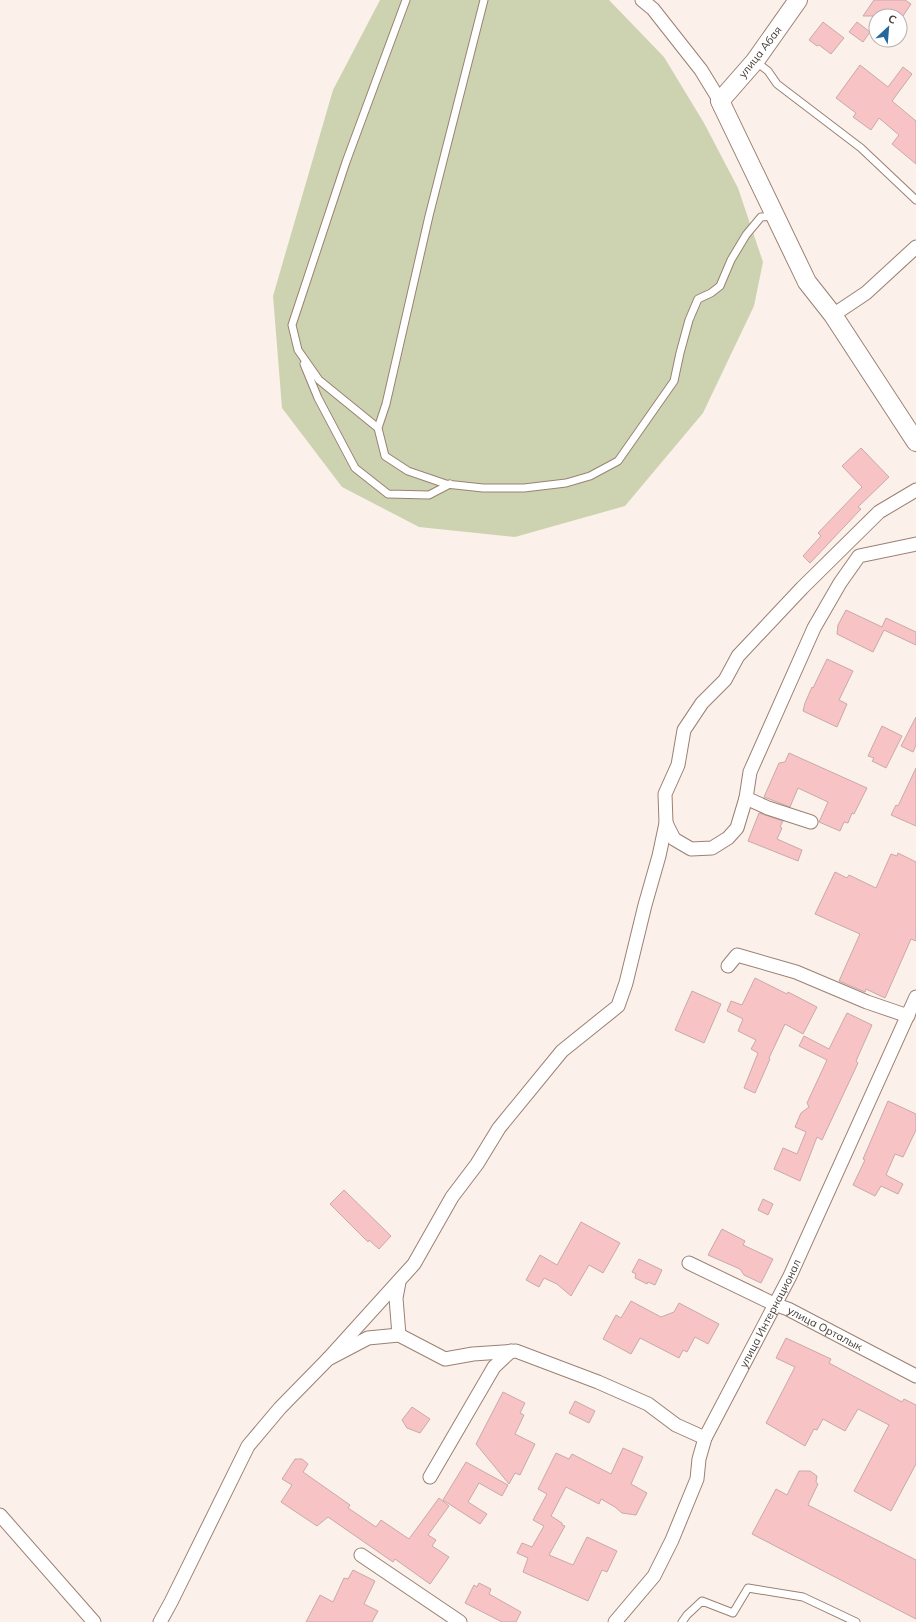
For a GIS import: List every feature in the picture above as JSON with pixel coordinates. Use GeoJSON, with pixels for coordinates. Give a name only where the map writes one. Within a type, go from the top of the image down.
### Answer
{"type":"FeatureCollection","features":[{"type":"Feature","properties":{"kind":"street"},"geometry":{"type":"LineString","coordinates":[[642,0],[653,9],[701,70],[720,101],[807,282],[832,315],[916,442]]}},
{"type":"Feature","properties":{"kind":"street","name":"улица Абая"},"geometry":{"type":"LineString","coordinates":[[720,101],[755,61],[798,0]]}},
{"type":"Feature","properties":{"kind":"street"},"geometry":{"type":"LineString","coordinates":[[832,315],[866,293],[916,247]]}},
{"type":"Feature","properties":{"kind":"street"},"geometry":{"type":"LineString","coordinates":[[160,1622],[248,1446],[280,1408],[328,1359],[414,1264],[452,1197],[477,1164],[499,1128],[562,1051],[618,1006],[626,983],[645,905],[659,856],[666,823],[665,794],[678,765],[684,730],[702,703],[724,680],[738,656],[802,588],[879,512],[916,490]]}},
{"type":"Feature","properties":{"kind":"street"},"geometry":{"type":"LineString","coordinates":[[666,823],[674,839],[691,849],[712,848],[728,838],[737,828],[746,798],[750,772],[814,628],[840,583],[859,556],[916,544]]}},
{"type":"Feature","properties":{"kind":"street"},"geometry":{"type":"LineString","coordinates":[[746,798],[768,808],[811,822]]}},
{"type":"Feature","properties":{"kind":"street"},"geometry":{"type":"LineString","coordinates":[[728,966],[737,955],[796,972],[867,1002],[908,1016]]}},
{"type":"Feature","properties":{"kind":"street","name":"улица Интернационал"},"geometry":{"type":"LineString","coordinates":[[615,1622],[654,1576],[672,1540],[696,1479],[699,1459],[705,1438],[790,1276],[916,997]]}},
{"type":"Feature","properties":{"kind":"street","name":"улица Орталык"},"geometry":{"type":"LineString","coordinates":[[689,1262],[774,1304],[788,1309],[916,1376]]}},
{"type":"Feature","properties":{"kind":"street"},"geometry":{"type":"LineString","coordinates":[[398,1335],[396,1298],[399,1282]]}},
{"type":"Feature","properties":{"kind":"street"},"geometry":{"type":"LineString","coordinates":[[328,1359],[368,1338],[398,1335],[445,1358],[473,1354],[516,1351],[598,1382],[648,1404],[676,1425],[705,1438]]}},
{"type":"Feature","properties":{"kind":"street"},"geometry":{"type":"LineString","coordinates":[[430,1477],[494,1367],[511,1351]]}},
{"type":"Feature","properties":{"kind":"street"},"geometry":{"type":"LineString","coordinates":[[0,1515],[94,1622]]}},
{"type":"Feature","properties":{"kind":"street"},"geometry":{"type":"LineString","coordinates":[[361,1555],[460,1622]]}},
{"type":"Feature","properties":{"kind":"lane"},"geometry":{"type":"LineString","coordinates":[[406,0],[344,169],[292,325],[300,352],[318,398],[355,468],[388,494],[429,495],[450,484]]}},
{"type":"Feature","properties":{"kind":"lane"},"geometry":{"type":"LineString","coordinates":[[484,0],[433,202],[386,404],[378,428],[385,456],[408,471],[450,484],[483,488],[524,488],[566,483],[590,476],[618,461],[674,381],[689,320],[698,299],[711,294],[720,286],[731,260],[746,235],[761,217],[775,216]]}},
{"type":"Feature","properties":{"kind":"lane"},"geometry":{"type":"LineString","coordinates":[[755,61],[768,71],[777,84],[860,148],[916,200]]}},
{"type":"Feature","properties":{"kind":"lane"},"geometry":{"type":"LineString","coordinates":[[300,352],[319,380],[378,428]]}},
{"type":"Feature","properties":{"kind":"lane"},"geometry":{"type":"LineString","coordinates":[[682,1622],[687,1615],[702,1601],[733,1613],[748,1588],[803,1597],[856,1622]]}},
{"type":"Feature","properties":{"kind":"green space"},"geometry":{"type":"Polygon","coordinates":[[[380,0],[609,0],[664,57],[704,123],[738,188],[763,262],[754,306],[703,413],[625,506],[515,537],[419,527],[342,487],[282,408],[273,296],[333,90],[380,0]]]}},
{"type":"Feature","properties":{"kind":"building"},"geometry":{"type":"Polygon","coordinates":[[[874,0],[905,0],[911,4],[908,8],[868,8],[874,0]]]}},
{"type":"Feature","properties":{"kind":"building"},"geometry":{"type":"Polygon","coordinates":[[[868,9],[868,16],[863,16],[868,9]]]}},
{"type":"Feature","properties":{"kind":"building"},"geometry":{"type":"Polygon","coordinates":[[[823,22],[844,38],[831,54],[809,40],[823,22]]]}},
{"type":"Feature","properties":{"kind":"building"},"geometry":{"type":"Polygon","coordinates":[[[857,22],[868,30],[868,35],[863,42],[849,32],[857,22]]]}},
{"type":"Feature","properties":{"kind":"building"},"geometry":{"type":"Polygon","coordinates":[[[860,65],[888,87],[903,67],[912,74],[892,101],[916,121],[916,164],[892,144],[899,135],[879,118],[871,130],[853,117],[856,113],[836,98],[860,65]]]}},
{"type":"Feature","properties":{"kind":"building"},"geometry":{"type":"Polygon","coordinates":[[[861,448],[889,477],[858,507],[861,509],[810,563],[803,556],[821,536],[818,533],[862,487],[842,466],[861,448]]]}},
{"type":"Feature","properties":{"kind":"building"},"geometry":{"type":"Polygon","coordinates":[[[846,610],[882,627],[886,618],[916,632],[916,645],[884,630],[873,652],[837,634],[838,625],[846,610]]]}},
{"type":"Feature","properties":{"kind":"building"},"geometry":{"type":"Polygon","coordinates":[[[827,659],[853,671],[839,700],[847,704],[837,727],[803,711],[812,687],[813,688],[827,659]]]}},
{"type":"Feature","properties":{"kind":"building"},"geometry":{"type":"Polygon","coordinates":[[[916,717],[916,745],[913,752],[901,746],[916,717]]]}},
{"type":"Feature","properties":{"kind":"building"},"geometry":{"type":"Polygon","coordinates":[[[882,726],[902,736],[886,768],[872,761],[874,758],[868,756],[882,726]]]}},
{"type":"Feature","properties":{"kind":"building"},"geometry":{"type":"Polygon","coordinates":[[[789,753],[867,788],[854,814],[852,813],[848,823],[844,822],[840,831],[819,822],[828,802],[798,788],[790,807],[764,797],[779,763],[785,762],[789,753]]]}},
{"type":"Feature","properties":{"kind":"building"},"geometry":{"type":"Polygon","coordinates":[[[916,768],[916,826],[891,815],[896,805],[898,806],[916,768]]]}},
{"type":"Feature","properties":{"kind":"building"},"geometry":{"type":"Polygon","coordinates":[[[759,813],[783,821],[780,827],[782,828],[777,839],[802,850],[798,861],[748,841],[759,813]]]}},
{"type":"Feature","properties":{"kind":"building"},"geometry":{"type":"Polygon","coordinates":[[[898,853],[916,862],[916,941],[911,939],[885,998],[866,989],[865,992],[839,981],[860,934],[815,914],[835,872],[847,878],[849,875],[876,888],[891,854],[897,856],[898,853]]]}},
{"type":"Feature","properties":{"kind":"building"},"geometry":{"type":"Polygon","coordinates":[[[755,978],[787,994],[788,992],[817,1007],[803,1034],[785,1024],[755,1093],[744,1088],[758,1053],[751,1049],[756,1040],[738,1031],[743,1019],[727,1011],[731,1001],[742,1005],[755,978]]]}},
{"type":"Feature","properties":{"kind":"building"},"geometry":{"type":"Polygon","coordinates":[[[692,991],[721,1004],[704,1043],[675,1030],[692,991]]]}},
{"type":"Feature","properties":{"kind":"building"},"geometry":{"type":"Polygon","coordinates":[[[847,1013],[872,1025],[856,1061],[858,1063],[822,1140],[817,1137],[800,1181],[774,1169],[783,1148],[797,1154],[806,1132],[795,1127],[801,1113],[809,1107],[807,1103],[827,1060],[799,1046],[804,1036],[829,1049],[847,1013]]]}},
{"type":"Feature","properties":{"kind":"building"},"geometry":{"type":"Polygon","coordinates":[[[888,1101],[916,1114],[916,1130],[903,1157],[895,1154],[886,1175],[903,1184],[898,1194],[881,1186],[875,1196],[853,1185],[865,1160],[863,1159],[888,1101]]]}},
{"type":"Feature","properties":{"kind":"building"},"geometry":{"type":"Polygon","coordinates":[[[344,1190],[391,1236],[379,1249],[369,1240],[368,1242],[330,1204],[344,1190]]]}},
{"type":"Feature","properties":{"kind":"building"},"geometry":{"type":"Polygon","coordinates":[[[763,1199],[773,1204],[768,1215],[758,1210],[763,1199]]]}},
{"type":"Feature","properties":{"kind":"building"},"geometry":{"type":"Polygon","coordinates":[[[581,1222],[620,1243],[603,1273],[589,1265],[571,1296],[557,1284],[544,1278],[539,1287],[526,1280],[540,1255],[557,1265],[581,1222]]]}},
{"type":"Feature","properties":{"kind":"building"},"geometry":{"type":"Polygon","coordinates":[[[722,1229],[745,1241],[743,1245],[773,1259],[761,1283],[744,1275],[740,1269],[708,1255],[722,1229]]]}},
{"type":"Feature","properties":{"kind":"building"},"geometry":{"type":"Polygon","coordinates":[[[639,1259],[662,1270],[655,1285],[648,1282],[647,1284],[635,1278],[636,1274],[632,1272],[639,1259]]]}},
{"type":"Feature","properties":{"kind":"building"},"geometry":{"type":"Polygon","coordinates":[[[631,1301],[661,1317],[674,1312],[679,1303],[719,1324],[708,1344],[695,1337],[687,1352],[683,1350],[679,1358],[640,1338],[631,1354],[603,1339],[616,1315],[621,1318],[631,1301]]]}},
{"type":"Feature","properties":{"kind":"building"},"geometry":{"type":"Polygon","coordinates":[[[786,1338],[831,1359],[829,1363],[902,1402],[904,1399],[916,1405],[916,1464],[891,1511],[854,1491],[889,1425],[858,1409],[845,1431],[823,1419],[817,1430],[814,1429],[805,1446],[766,1423],[795,1367],[776,1358],[786,1338]]]}},
{"type":"Feature","properties":{"kind":"building"},"geometry":{"type":"Polygon","coordinates":[[[503,1392],[525,1403],[520,1413],[524,1415],[515,1434],[535,1444],[520,1475],[515,1473],[509,1484],[476,1444],[503,1392]]]}},
{"type":"Feature","properties":{"kind":"building"},"geometry":{"type":"Polygon","coordinates":[[[575,1401],[595,1411],[589,1423],[569,1413],[575,1401]]]}},
{"type":"Feature","properties":{"kind":"building"},"geometry":{"type":"Polygon","coordinates":[[[412,1407],[430,1419],[420,1433],[407,1428],[402,1420],[412,1407]]]}},
{"type":"Feature","properties":{"kind":"building"},"geometry":{"type":"Polygon","coordinates":[[[623,1448],[643,1457],[631,1484],[647,1493],[636,1515],[622,1513],[601,1499],[599,1504],[566,1487],[551,1516],[565,1526],[549,1555],[573,1565],[587,1537],[617,1551],[607,1572],[602,1570],[588,1601],[523,1572],[528,1558],[517,1553],[522,1543],[532,1547],[544,1526],[533,1520],[547,1494],[538,1489],[556,1453],[569,1459],[572,1454],[611,1474],[623,1448]]]}},
{"type":"Feature","properties":{"kind":"building"},"geometry":{"type":"Polygon","coordinates":[[[295,1459],[302,1459],[308,1464],[303,1472],[350,1505],[348,1508],[376,1527],[381,1520],[409,1539],[439,1498],[449,1506],[428,1535],[436,1540],[432,1546],[449,1557],[430,1584],[395,1559],[393,1562],[328,1517],[317,1526],[281,1502],[292,1485],[282,1479],[295,1459]]]}},
{"type":"Feature","properties":{"kind":"building"},"geometry":{"type":"Polygon","coordinates":[[[466,1462],[508,1485],[502,1496],[479,1483],[468,1502],[487,1514],[480,1524],[443,1500],[466,1462]]]}},
{"type":"Feature","properties":{"kind":"building"},"geometry":{"type":"Polygon","coordinates":[[[799,1471],[810,1471],[817,1476],[816,1482],[818,1484],[808,1505],[916,1560],[916,1619],[752,1534],[776,1489],[787,1495],[799,1471]]]}},
{"type":"Feature","properties":{"kind":"building"},"geometry":{"type":"Polygon","coordinates":[[[353,1570],[375,1581],[364,1604],[378,1611],[372,1622],[306,1622],[320,1595],[333,1602],[344,1578],[348,1579],[353,1570]]]}},
{"type":"Feature","properties":{"kind":"building"},"geometry":{"type":"Polygon","coordinates":[[[479,1583],[491,1589],[489,1594],[521,1612],[516,1622],[502,1622],[465,1603],[474,1585],[477,1587],[479,1583]]]}}]}
